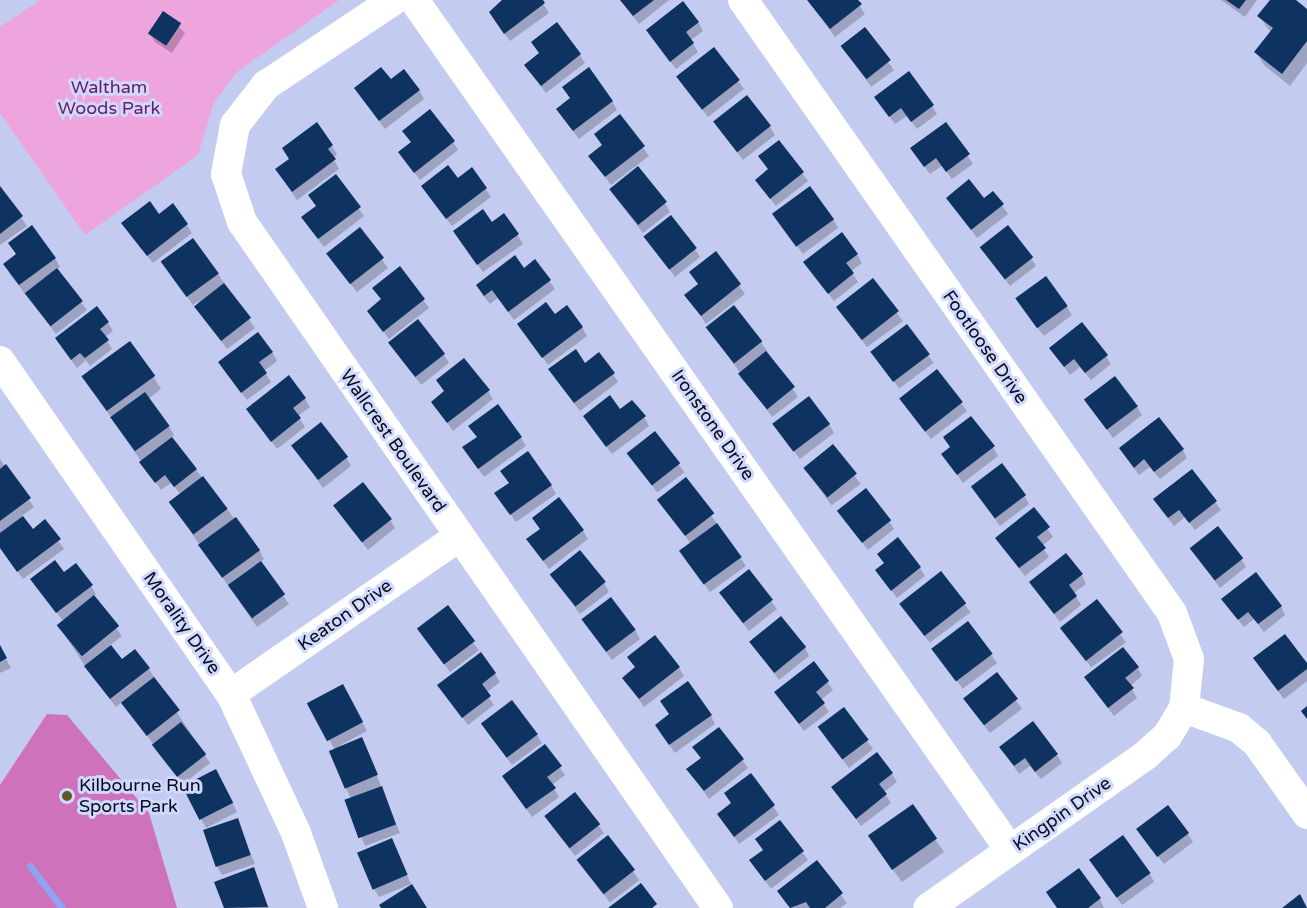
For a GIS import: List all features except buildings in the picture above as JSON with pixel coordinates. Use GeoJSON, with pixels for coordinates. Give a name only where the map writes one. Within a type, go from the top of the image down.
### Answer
{"type":"FeatureCollection","features":[{"type":"Feature","properties":{"kind":"street","name":"Wallcrest Boulevard"},"geometry":{"type":"LineString","coordinates":[[394,0],[266,85],[235,125],[226,174],[242,222],[718,908]]}},
{"type":"Feature","properties":{"kind":"street","name":"Ironstone Drive"},"geometry":{"type":"LineString","coordinates":[[414,0],[1010,850]]}},
{"type":"Feature","properties":{"kind":"street","name":"Footloose Drive"},"geometry":{"type":"LineString","coordinates":[[743,0],[1172,613],[1189,659],[1184,708]]}},
{"type":"Feature","properties":{"kind":"street","name":"Morality Drive"},"geometry":{"type":"LineString","coordinates":[[0,361],[231,694],[296,832],[323,908]]}},
{"type":"Feature","properties":{"kind":"street","name":"Keaton Drive"},"geometry":{"type":"LineString","coordinates":[[231,694],[459,537]]}},
{"type":"Feature","properties":{"kind":"street","name":"Kingpin Drive"},"geometry":{"type":"LineString","coordinates":[[927,908],[1146,755],[1167,736],[1184,708]]}},
{"type":"Feature","properties":{"kind":"street"},"geometry":{"type":"LineString","coordinates":[[1184,708],[1239,728],[1257,743],[1307,814]]}},
{"type":"Feature","properties":{"kind":"green space","name":"Waltham Woods Park"},"geometry":{"type":"Polygon","coordinates":[[[40,0],[339,0],[238,71],[214,102],[198,155],[85,235],[0,113],[0,27],[40,0]]]}},
{"type":"Feature","properties":{"kind":"shaded area","name":"Kilbourne Run Sports Park"},"geometry":{"type":"Polygon","coordinates":[[[47,714],[67,715],[149,813],[177,908],[0,908],[0,785],[47,714]]]}},
{"type":"Feature","properties":{"kind":"waterway"},"geometry":{"type":"LineString","coordinates":[[30,866],[62,908]]}},
{"type":"Feature","properties":{"kind":"place","name":"Kilbourne Run Sports Park"},"geometry":{"type":"Point","coordinates":[67,796]}}]}
